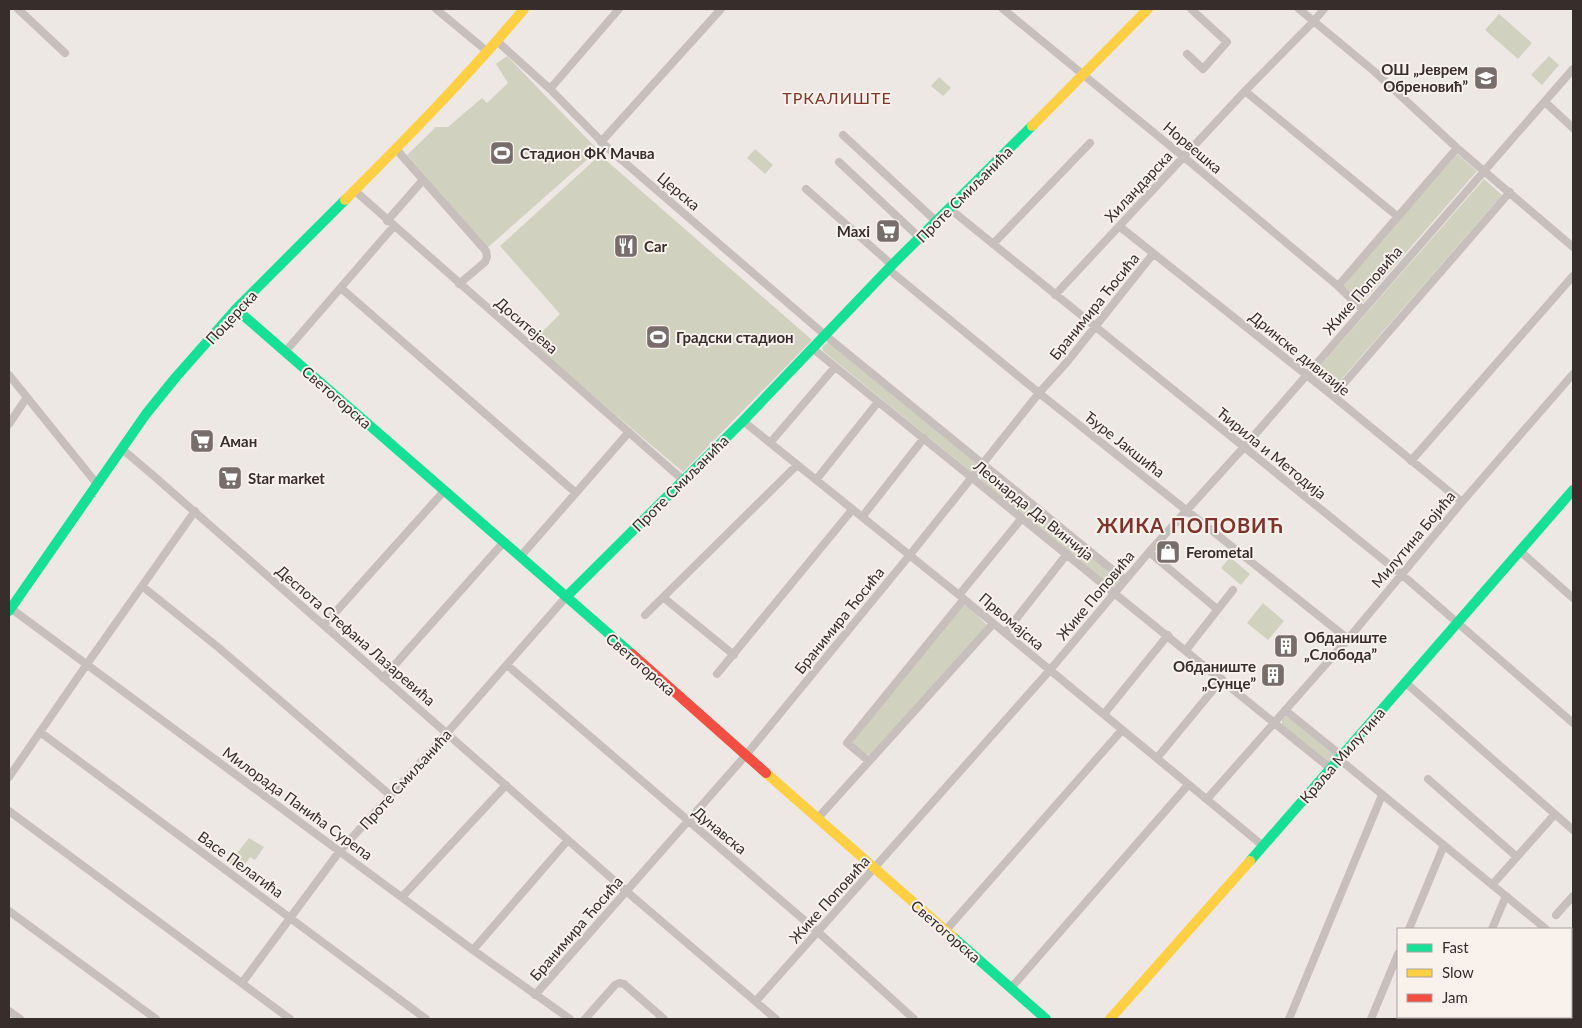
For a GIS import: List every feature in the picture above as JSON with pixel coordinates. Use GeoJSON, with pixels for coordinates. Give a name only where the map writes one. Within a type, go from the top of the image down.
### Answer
{"type":"FeatureCollection","features":[{"type":"Feature","properties":{"kind":"street"},"geometry":{"type":"LineString","coordinates":[[18,9],[65,53]]}},
{"type":"Feature","properties":{"kind":"street"},"geometry":{"type":"LineString","coordinates":[[436,9],[488,52]]}},
{"type":"Feature","properties":{"kind":"street","name":"Поцерска"},"geometry":{"type":"LineString","coordinates":[[9,609],[158,400],[236,309],[396,149],[498,42],[524,9]]}},
{"type":"Feature","properties":{"kind":"street"},"geometry":{"type":"LineString","coordinates":[[550,89],[619,9]]}},
{"type":"Feature","properties":{"kind":"street"},"geometry":{"type":"LineString","coordinates":[[601,142],[721,9]]}},
{"type":"Feature","properties":{"kind":"street","name":"Норвешка"},"geometry":{"type":"LineString","coordinates":[[1003,9],[1184,157],[1338,286],[1363,310]]}},
{"type":"Feature","properties":{"kind":"street","name":"Проте Смиљанића"},"geometry":{"type":"LineString","coordinates":[[242,983],[289,917],[339,852],[566,598],[743,421],[890,267],[1148,9]]}},
{"type":"Feature","properties":{"kind":"street"},"geometry":{"type":"LineString","coordinates":[[1187,54],[1203,68],[1227,42],[1191,9]]}},
{"type":"Feature","properties":{"kind":"street"},"geometry":{"type":"LineString","coordinates":[[1299,9],[1375,72],[1457,148],[1573,247]]}},
{"type":"Feature","properties":{"kind":"street","name":"Хиландарска"},"geometry":{"type":"LineString","coordinates":[[1055,295],[1324,9]]}},
{"type":"Feature","properties":{"kind":"street","name":"Церска"},"geometry":{"type":"LineString","coordinates":[[498,42],[550,89],[601,142],[825,335]]}},
{"type":"Feature","properties":{"kind":"street","name":"Жике Поповића"},"geometry":{"type":"LineString","coordinates":[[756,1002],[1050,670],[1148,552],[1244,448],[1573,70]]}},
{"type":"Feature","properties":{"kind":"street"},"geometry":{"type":"LineString","coordinates":[[1245,91],[1397,216]]}},
{"type":"Feature","properties":{"kind":"street"},"geometry":{"type":"LineString","coordinates":[[1545,102],[1573,128]]}},
{"type":"Feature","properties":{"kind":"street"},"geometry":{"type":"LineString","coordinates":[[843,135],[937,222]]}},
{"type":"Feature","properties":{"kind":"street"},"geometry":{"type":"LineString","coordinates":[[993,244],[1090,143]]}},
{"type":"Feature","properties":{"kind":"street"},"geometry":{"type":"LineString","coordinates":[[1338,286],[1457,148]]}},
{"type":"Feature","properties":{"kind":"street"},"geometry":{"type":"LineString","coordinates":[[396,149],[487,254],[485,262],[459,284]]}},
{"type":"Feature","properties":{"kind":"street"},"geometry":{"type":"LineString","coordinates":[[838,162],[920,238]]}},
{"type":"Feature","properties":{"kind":"street"},"geometry":{"type":"LineString","coordinates":[[388,221],[423,180]]}},
{"type":"Feature","properties":{"kind":"street","name":"Ђуре Јакшића"},"geometry":{"type":"LineString","coordinates":[[806,189],[890,267],[1039,393],[1348,639]]}},
{"type":"Feature","properties":{"kind":"street","name":"Доситејева"},"geometry":{"type":"LineString","coordinates":[[354,190],[683,480]]}},
{"type":"Feature","properties":{"kind":"street"},"geometry":{"type":"LineString","coordinates":[[1333,396],[1510,192]]}},
{"type":"Feature","properties":{"kind":"street","name":"Ћирила и Методија"},"geometry":{"type":"LineString","coordinates":[[950,209],[1400,574],[1573,723]]}},
{"type":"Feature","properties":{"kind":"street"},"geometry":{"type":"LineString","coordinates":[[285,352],[394,226]]}},
{"type":"Feature","properties":{"kind":"street","name":"Дринске дивизије"},"geometry":{"type":"LineString","coordinates":[[1119,226],[1333,396],[1462,502]]}},
{"type":"Feature","properties":{"kind":"street","name":"Бранимира Ћосића"},"geometry":{"type":"LineString","coordinates":[[535,995],[746,755],[910,556],[1039,393],[1067,362],[1153,254]]}},
{"type":"Feature","properties":{"kind":"street"},"geometry":{"type":"LineString","coordinates":[[1412,461],[1573,276]]}},
{"type":"Feature","properties":{"kind":"street"},"geometry":{"type":"LineString","coordinates":[[341,288],[576,493]]}},
{"type":"Feature","properties":{"kind":"street","name":"Светогорска"},"geometry":{"type":"LineString","coordinates":[[236,309],[445,490],[1046,1019]]}},
{"type":"Feature","properties":{"kind":"street","name":"Леонарда Да Винчија"},"geometry":{"type":"LineString","coordinates":[[825,335],[1125,580]]}},
{"type":"Feature","properties":{"kind":"street","name":"Леонарда Да Винчија"},"geometry":{"type":"LineString","coordinates":[[812,348],[1331,768]]}},
{"type":"Feature","properties":{"kind":"street"},"geometry":{"type":"LineString","coordinates":[[770,443],[835,367]]}},
{"type":"Feature","properties":{"kind":"street","name":"Милутина Бојића"},"geometry":{"type":"LineString","coordinates":[[1207,799],[1348,639],[1400,574],[1573,374]]}},
{"type":"Feature","properties":{"kind":"street"},"geometry":{"type":"LineString","coordinates":[[9,375],[97,484]]}},
{"type":"Feature","properties":{"kind":"street"},"geometry":{"type":"LineString","coordinates":[[9,424],[27,397]]}},
{"type":"Feature","properties":{"kind":"street"},"geometry":{"type":"LineString","coordinates":[[816,480],[878,402]]}},
{"type":"Feature","properties":{"kind":"street","name":"Првомајска"},"geometry":{"type":"LineString","coordinates":[[743,421],[962,597],[1262,845]]}},
{"type":"Feature","properties":{"kind":"street"},"geometry":{"type":"LineString","coordinates":[[520,557],[629,432]]}},
{"type":"Feature","properties":{"kind":"street"},"geometry":{"type":"LineString","coordinates":[[862,517],[924,438]]}},
{"type":"Feature","properties":{"kind":"street","name":"Деспота Стефана Лазаревића"},"geometry":{"type":"LineString","coordinates":[[122,449],[195,511],[626,891],[776,1019]]}},
{"type":"Feature","properties":{"kind":"street"},"geometry":{"type":"LineString","coordinates":[[645,615],[797,465]]}},
{"type":"Feature","properties":{"kind":"street"},"geometry":{"type":"LineString","coordinates":[[324,625],[445,490]]}},
{"type":"Feature","properties":{"kind":"street","name":"Краља Милутина"},"geometry":{"type":"LineString","coordinates":[[1110,1019],[1573,490]]}},
{"type":"Feature","properties":{"kind":"street"},"geometry":{"type":"LineString","coordinates":[[717,674],[852,510]]}},
{"type":"Feature","properties":{"kind":"street"},"geometry":{"type":"LineString","coordinates":[[9,776],[195,511]]}},
{"type":"Feature","properties":{"kind":"street"},"geometry":{"type":"LineString","coordinates":[[869,761],[846,743],[1022,518]]}},
{"type":"Feature","properties":{"kind":"street"},"geometry":{"type":"LineString","coordinates":[[383,678],[503,543]]}},
{"type":"Feature","properties":{"kind":"street"},"geometry":{"type":"LineString","coordinates":[[1520,551],[1573,598]]}},
{"type":"Feature","properties":{"kind":"street"},"geometry":{"type":"LineString","coordinates":[[1148,552],[1217,609]]}},
{"type":"Feature","properties":{"kind":"street"},"geometry":{"type":"LineString","coordinates":[[1005,633],[1067,554]]}},
{"type":"Feature","properties":{"kind":"street"},"geometry":{"type":"LineString","coordinates":[[142,586],[219,648],[390,795]]}},
{"type":"Feature","properties":{"kind":"street"},"geometry":{"type":"LineString","coordinates":[[1186,650],[1233,590]]}},
{"type":"Feature","properties":{"kind":"street"},"geometry":{"type":"LineString","coordinates":[[664,598],[734,655]]}},
{"type":"Feature","properties":{"kind":"street","name":"Милорада Панића Сурепа"},"geometry":{"type":"LineString","coordinates":[[9,609],[473,950],[570,1019]]}},
{"type":"Feature","properties":{"kind":"street"},"geometry":{"type":"LineString","coordinates":[[817,819],[993,624]]}},
{"type":"Feature","properties":{"kind":"street"},"geometry":{"type":"LineString","coordinates":[[1104,714],[1168,635]]}},
{"type":"Feature","properties":{"kind":"street","name":"Дунавска"},"geometry":{"type":"LineString","coordinates":[[507,665],[818,932],[914,1019]]}},
{"type":"Feature","properties":{"kind":"street"},"geometry":{"type":"LineString","coordinates":[[1157,758],[1222,679]]}},
{"type":"Feature","properties":{"kind":"street"},"geometry":{"type":"LineString","coordinates":[[1406,683],[1573,830]]}},
{"type":"Feature","properties":{"kind":"street"},"geometry":{"type":"LineString","coordinates":[[1285,710],[1382,794],[1545,928]]}},
{"type":"Feature","properties":{"kind":"street"},"geometry":{"type":"LineString","coordinates":[[34,740],[47,737],[45,732],[47,720]]}},
{"type":"Feature","properties":{"kind":"street"},"geometry":{"type":"LineString","coordinates":[[946,930],[1122,730]]}},
{"type":"Feature","properties":{"kind":"street","name":"Васе Пелагића"},"geometry":{"type":"LineString","coordinates":[[40,732],[426,1019]]}},
{"type":"Feature","properties":{"kind":"street"},"geometry":{"type":"LineString","coordinates":[[1428,779],[1517,857]]}},
{"type":"Feature","properties":{"kind":"street"},"geometry":{"type":"LineString","coordinates":[[402,897],[506,785]]}},
{"type":"Feature","properties":{"kind":"street"},"geometry":{"type":"LineString","coordinates":[[1011,988],[1188,785]]}},
{"type":"Feature","properties":{"kind":"street"},"geometry":{"type":"LineString","coordinates":[[1289,1019],[1382,794]]}},
{"type":"Feature","properties":{"kind":"street"},"geometry":{"type":"LineString","coordinates":[[9,811],[290,1019]]}},
{"type":"Feature","properties":{"kind":"street"},"geometry":{"type":"LineString","coordinates":[[1492,885],[1555,814]]}},
{"type":"Feature","properties":{"kind":"street"},"geometry":{"type":"LineString","coordinates":[[473,950],[568,840]]}},
{"type":"Feature","properties":{"kind":"street"},"geometry":{"type":"LineString","coordinates":[[1409,928],[1444,845]]}},
{"type":"Feature","properties":{"kind":"street"},"geometry":{"type":"LineString","coordinates":[[1492,928],[1506,896]]}},
{"type":"Feature","properties":{"kind":"street"},"geometry":{"type":"LineString","coordinates":[[1556,915],[1573,896]]}},
{"type":"Feature","properties":{"kind":"street"},"geometry":{"type":"LineString","coordinates":[[9,911],[156,1019]]}},
{"type":"Feature","properties":{"kind":"street"},"geometry":{"type":"LineString","coordinates":[[1371,1019],[1397,956]]}},
{"type":"Feature","properties":{"kind":"street"},"geometry":{"type":"LineString","coordinates":[[585,1019],[619,982],[624,984],[664,1019]]}},
{"type":"Feature","properties":{"kind":"street"},"geometry":{"type":"LineString","coordinates":[[9,1011],[20,1019]]}},
{"type":"Feature","properties":{"kind":"green space"},"geometry":{"type":"Polygon","coordinates":[[[1499,14],[1532,43],[1518,59],[1485,30],[1499,14]]]}},
{"type":"Feature","properties":{"kind":"green space","name":"Стадион ФК Мачва"},"geometry":{"type":"Polygon","coordinates":[[[507,56],[598,150],[487,248],[407,155],[436,127],[448,127],[482,98],[487,103],[508,83],[496,64],[507,56]]]}},
{"type":"Feature","properties":{"kind":"green space"},"geometry":{"type":"Polygon","coordinates":[[[1549,56],[1559,65],[1542,85],[1531,75],[1549,56]]]}},
{"type":"Feature","properties":{"kind":"green space"},"geometry":{"type":"Polygon","coordinates":[[[939,77],[951,88],[943,96],[931,86],[939,77]]]}},
{"type":"Feature","properties":{"kind":"green space"},"geometry":{"type":"Polygon","coordinates":[[[755,149],[773,165],[765,174],[747,158],[755,149]]]}},
{"type":"Feature","properties":{"kind":"green space"},"geometry":{"type":"Polygon","coordinates":[[[1457,154],[1477,171],[1363,302],[1342,285],[1457,154]]]}},
{"type":"Feature","properties":{"kind":"green space"},"geometry":{"type":"Polygon","coordinates":[[[600,155],[812,340],[683,472],[531,343],[560,314],[500,246],[600,155]]]}},
{"type":"Feature","properties":{"kind":"green space"},"geometry":{"type":"Polygon","coordinates":[[[1484,179],[1502,195],[1332,390],[1313,374],[1484,179]]]}},
{"type":"Feature","properties":{"kind":"green space"},"geometry":{"type":"Polygon","coordinates":[[[829,342],[978,465],[973,471],[970,471],[823,351],[822,347],[829,342]]]}},
{"type":"Feature","properties":{"kind":"green space"},"geometry":{"type":"Polygon","coordinates":[[[987,472],[1119,578],[1120,581],[1115,587],[1112,587],[981,481],[982,475],[987,472]]]}},
{"type":"Feature","properties":{"kind":"green space"},"geometry":{"type":"Polygon","coordinates":[[[1230,557],[1250,574],[1241,585],[1221,568],[1230,557]]]}},
{"type":"Feature","properties":{"kind":"green space"},"geometry":{"type":"Polygon","coordinates":[[[1263,603],[1284,621],[1268,640],[1247,623],[1263,603]]]}},
{"type":"Feature","properties":{"kind":"green space"},"geometry":{"type":"Polygon","coordinates":[[[962,605],[968,606],[987,625],[870,755],[867,754],[852,743],[962,605]]]}},
{"type":"Feature","properties":{"kind":"green space"},"geometry":{"type":"Polygon","coordinates":[[[1287,716],[1335,755],[1331,762],[1328,763],[1282,725],[1282,718],[1287,716]]]}},
{"type":"Feature","properties":{"kind":"green space"},"geometry":{"type":"Polygon","coordinates":[[[249,838],[264,847],[255,860],[250,857],[240,872],[229,863],[249,838]]]}},
{"type":"Feature","properties":{"kind":"traffic: fast"},"geometry":{"type":"LineString","coordinates":[[566,597],[743,421],[892,265],[1032,126]]}},
{"type":"Feature","properties":{"kind":"traffic: fast"},"geometry":{"type":"LineString","coordinates":[[9,611],[146,414],[176,377],[236,309],[345,200]]}},
{"type":"Feature","properties":{"kind":"traffic: fast"},"geometry":{"type":"LineString","coordinates":[[236,309],[632,654]]}},
{"type":"Feature","properties":{"kind":"traffic: fast"},"geometry":{"type":"LineString","coordinates":[[1250,861],[1573,490]]}},
{"type":"Feature","properties":{"kind":"traffic: fast"},"geometry":{"type":"LineString","coordinates":[[953,937],[1046,1019]]}},
{"type":"Feature","properties":{"kind":"traffic: slow"},"geometry":{"type":"LineString","coordinates":[[345,200],[459,83],[524,9]]}},
{"type":"Feature","properties":{"kind":"traffic: slow"},"geometry":{"type":"LineString","coordinates":[[1032,126],[1148,9]]}},
{"type":"Feature","properties":{"kind":"traffic: slow"},"geometry":{"type":"LineString","coordinates":[[766,773],[953,937]]}},
{"type":"Feature","properties":{"kind":"traffic: slow"},"geometry":{"type":"LineString","coordinates":[[1110,1019],[1250,861]]}},
{"type":"Feature","properties":{"kind":"traffic: jam"},"geometry":{"type":"LineString","coordinates":[[632,654],[766,773]]}},
{"type":"Feature","properties":{"kind":"place","name":"ОШ „Јеврем Обреновић”"},"geometry":{"type":"Point","coordinates":[1486,78]}},
{"type":"Feature","properties":{"kind":"place","name":"Стадион ФК Мачва"},"geometry":{"type":"Point","coordinates":[502,153]}},
{"type":"Feature","properties":{"kind":"place","name":"Maxi"},"geometry":{"type":"Point","coordinates":[888,231]}},
{"type":"Feature","properties":{"kind":"place","name":"Car"},"geometry":{"type":"Point","coordinates":[626,246]}},
{"type":"Feature","properties":{"kind":"place","name":"Градски стадион"},"geometry":{"type":"Point","coordinates":[658,337]}},
{"type":"Feature","properties":{"kind":"place","name":"Аман"},"geometry":{"type":"Point","coordinates":[202,441]}},
{"type":"Feature","properties":{"kind":"place","name":"Star market"},"geometry":{"type":"Point","coordinates":[230,478]}},
{"type":"Feature","properties":{"kind":"place","name":"Ferometal"},"geometry":{"type":"Point","coordinates":[1168,552]}},
{"type":"Feature","properties":{"kind":"place","name":"Обданиште „Слобода”"},"geometry":{"type":"Point","coordinates":[1286,646]}},
{"type":"Feature","properties":{"kind":"place","name":"Обданиште „Сунце”"},"geometry":{"type":"Point","coordinates":[1273,675]}},
{"type":"Feature","properties":{"kind":"district","name":"ТРКАЛИШТЕ"},"geometry":{"type":"Point","coordinates":[837,97]}},
{"type":"Feature","properties":{"kind":"district","name":"ЖИКА ПОПОВИЋ"},"geometry":{"type":"Point","coordinates":[1190,525]}}]}
